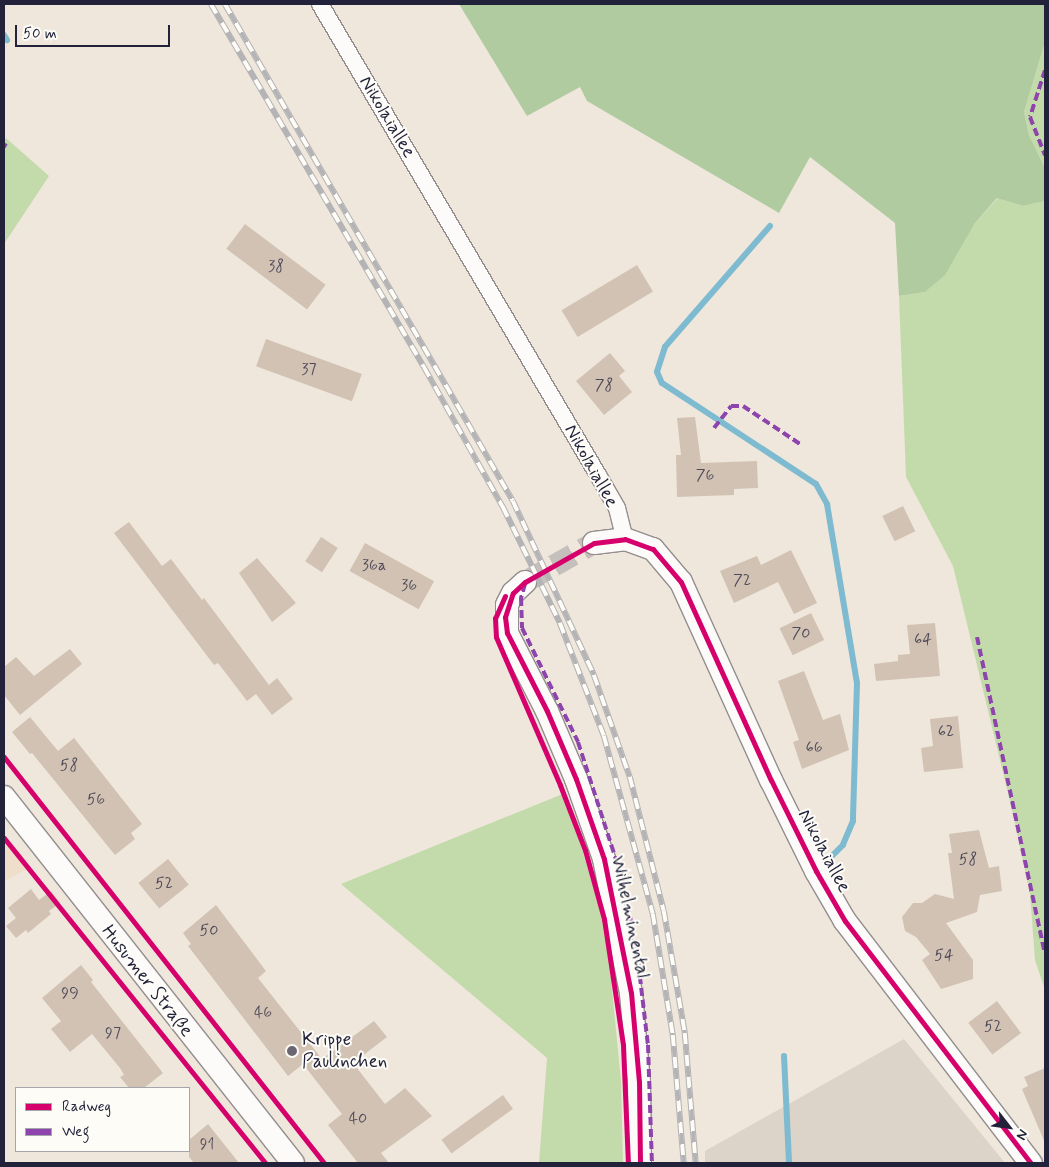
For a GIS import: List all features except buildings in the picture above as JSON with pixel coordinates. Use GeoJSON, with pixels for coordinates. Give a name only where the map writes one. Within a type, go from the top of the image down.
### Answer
{"type":"FeatureCollection","features":[{"type":"Feature","properties":{"kind":"street","name":"Nikolaiallee"},"geometry":{"type":"LineString","coordinates":[[320,4],[617,508],[625,540],[653,549],[681,582],[771,780],[816,871],[846,921],[1032,1163]]}},
{"type":"Feature","properties":{"kind":"street"},"geometry":{"type":"LineString","coordinates":[[594,543],[625,540]]}},
{"type":"Feature","properties":{"kind":"street","name":"Wilhelminental"},"geometry":{"type":"LineString","coordinates":[[525,582],[513,594],[507,605],[507,633],[562,745],[604,858],[631,993],[639,1082],[640,1163]]}},
{"type":"Feature","properties":{"kind":"street","name":"Husumer Straße"},"geometry":{"type":"LineString","coordinates":[[4,797],[293,1163]]}},
{"type":"Feature","properties":{"kind":"shaded area"},"geometry":{"type":"Polygon","coordinates":[[[4,834],[31,867],[4,881],[4,834]]]}},
{"type":"Feature","properties":{"kind":"shaded area"},"geometry":{"type":"Polygon","coordinates":[[[904,1039],[1005,1163],[705,1163],[705,1151],[904,1039]]]}},
{"type":"Feature","properties":{"kind":"green space"},"geometry":{"type":"Polygon","coordinates":[[[459,4],[1045,4],[1045,42],[1024,112],[1029,135],[1045,168],[1045,201],[1023,206],[997,198],[975,223],[945,275],[925,292],[899,296],[895,223],[810,157],[779,213],[587,101],[580,87],[527,116],[459,4]]]}},
{"type":"Feature","properties":{"kind":"green space"},"geometry":{"type":"Polygon","coordinates":[[[1045,42],[1045,168],[1029,135],[1024,112],[1045,42]]]}},
{"type":"Feature","properties":{"kind":"green space"},"geometry":{"type":"Polygon","coordinates":[[[6,138],[49,176],[4,244],[4,141],[6,138]]]}},
{"type":"Feature","properties":{"kind":"green space"},"geometry":{"type":"Polygon","coordinates":[[[998,198],[1023,206],[1045,201],[1045,990],[1035,960],[1030,894],[1014,818],[953,566],[906,477],[899,296],[925,292],[944,275],[975,223],[998,198]]]}},
{"type":"Feature","properties":{"kind":"green space"},"geometry":{"type":"Polygon","coordinates":[[[565,793],[606,928],[621,1081],[623,1163],[539,1163],[547,1058],[341,884],[565,793]]]}},
{"type":"Feature","properties":{"kind":"waterway"},"geometry":{"type":"LineString","coordinates":[[4,35],[7,40]]}},
{"type":"Feature","properties":{"kind":"waterway"},"geometry":{"type":"LineString","coordinates":[[770,226],[665,347],[657,372],[662,383],[816,484],[827,504],[857,683],[853,821],[843,845],[830,858]]}},
{"type":"Feature","properties":{"kind":"waterway"},"geometry":{"type":"LineString","coordinates":[[784,1056],[789,1163]]}},
{"type":"Feature","properties":{"kind":"tunnel"},"geometry":{"type":"LineString","coordinates":[[525,582],[594,543]]}},
{"type":"Feature","properties":{"kind":"railway"},"geometry":{"type":"LineString","coordinates":[[211,4],[424,367],[503,507],[560,623],[604,736],[653,914],[673,1035],[684,1163]]}},
{"type":"Feature","properties":{"kind":"railway"},"geometry":{"type":"LineString","coordinates":[[225,4],[513,501],[594,675],[630,777],[664,911],[685,1033],[696,1163]]}},
{"type":"Feature","properties":{"kind":"marked path"},"geometry":{"type":"LineString","coordinates":[[1045,70],[1030,117],[1045,155]]}},
{"type":"Feature","properties":{"kind":"marked path"},"geometry":{"type":"LineString","coordinates":[[4,147],[6,143]]}},
{"type":"Feature","properties":{"kind":"marked path"},"geometry":{"type":"LineString","coordinates":[[714,428],[731,406],[743,406],[800,444]]}},
{"type":"Feature","properties":{"kind":"marked path"},"geometry":{"type":"LineString","coordinates":[[525,584],[521,598],[522,628],[578,742],[623,881],[637,952],[648,1045],[652,1163]]}},
{"type":"Feature","properties":{"kind":"marked path"},"geometry":{"type":"LineString","coordinates":[[977,637],[1045,953]]}},
{"type":"Feature","properties":{"kind":"cycle path"},"geometry":{"type":"LineString","coordinates":[[640,1163],[639,1082],[631,993],[604,859],[576,779],[547,711],[507,633],[505,617],[513,593],[525,582],[594,543],[625,539],[653,549],[681,582],[771,780],[816,871],[845,921],[1031,1163]]}},
{"type":"Feature","properties":{"kind":"cycle path"},"geometry":{"type":"LineString","coordinates":[[505,596],[495,618],[496,637],[560,785],[585,850],[604,919],[623,1045],[628,1163]]}},
{"type":"Feature","properties":{"kind":"cycle path"},"geometry":{"type":"LineString","coordinates":[[4,757],[324,1163]]}},
{"type":"Feature","properties":{"kind":"cycle path"},"geometry":{"type":"LineString","coordinates":[[4,838],[265,1163]]}},
{"type":"Feature","properties":{"kind":"place","name":"Krippe Paulinchen"},"geometry":{"type":"Point","coordinates":[292,1051]}}]}
